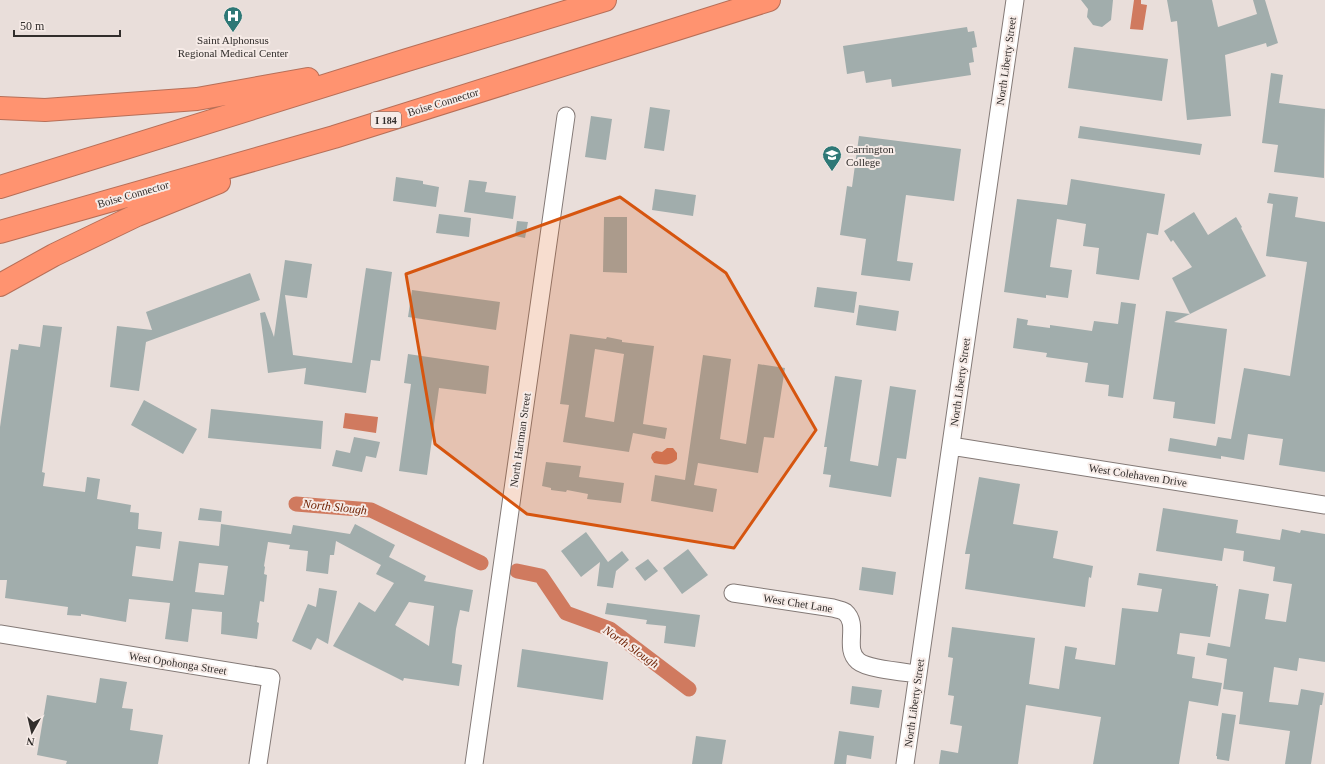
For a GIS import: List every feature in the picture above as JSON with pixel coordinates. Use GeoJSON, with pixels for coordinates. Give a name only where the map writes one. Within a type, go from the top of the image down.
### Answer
{"type":"FeatureCollection","features":[{"type":"Feature","properties":{"kind":"highway"},"geometry":{"type":"LineString","coordinates":[[0,187],[605,0]]}},
{"type":"Feature","properties":{"kind":"highway","name":"Boise Connector"},"geometry":{"type":"LineString","coordinates":[[0,232],[334,137],[770,0]]}},
{"type":"Feature","properties":{"kind":"highway"},"geometry":{"type":"LineString","coordinates":[[0,108],[45,110],[197,99],[407,60]]}},
{"type":"Feature","properties":{"kind":"highway"},"geometry":{"type":"LineString","coordinates":[[0,285],[54,255],[137,215],[334,137]]}},
{"type":"Feature","properties":{"kind":"street","name":"North Liberty Street"},"geometry":{"type":"LineString","coordinates":[[905,764],[1015,0]]}},
{"type":"Feature","properties":{"kind":"street","name":"North Hartman Street"},"geometry":{"type":"LineString","coordinates":[[474,764],[566,116]]}},
{"type":"Feature","properties":{"kind":"street","name":"West Colehaven Drive"},"geometry":{"type":"LineString","coordinates":[[951,446],[1325,505]]}},
{"type":"Feature","properties":{"kind":"street","name":"West Chet Lane"},"geometry":{"type":"LineString","coordinates":[[733,593],[833,608],[845,612],[850,619],[852,632],[850,647],[857,661],[868,666],[918,674]]}},
{"type":"Feature","properties":{"kind":"street","name":"West Opohonga Street"},"geometry":{"type":"LineString","coordinates":[[0,634],[271,678],[258,764]]}},
{"type":"Feature","properties":{"kind":"highlighted area"},"geometry":{"type":"Polygon","coordinates":[[[620,197],[726,273],[816,430],[734,548],[527,514],[435,444],[406,274],[620,197]]]}},
{"type":"Feature","properties":{"kind":"shaded area"},"geometry":{"type":"Polygon","coordinates":[[[1134,0],[1141,0],[1141,4],[1147,5],[1143,30],[1130,29],[1134,0]]]}},
{"type":"Feature","properties":{"kind":"shaded area"},"geometry":{"type":"Polygon","coordinates":[[[345,413],[378,417],[376,433],[343,428],[345,413]]]}},
{"type":"Feature","properties":{"kind":"shaded area"},"geometry":{"type":"Polygon","coordinates":[[[667,448],[673,448],[677,453],[677,459],[672,463],[667,464],[654,463],[651,458],[652,454],[656,451],[662,452],[667,448]]]}},
{"type":"Feature","properties":{"kind":"building"},"geometry":{"type":"Polygon","coordinates":[[[1081,0],[1113,0],[1111,20],[1102,27],[1093,25],[1087,17],[1088,9],[1081,0]]]}},
{"type":"Feature","properties":{"kind":"building"},"geometry":{"type":"Polygon","coordinates":[[[1167,0],[1212,0],[1218,27],[1257,14],[1253,0],[1265,0],[1278,43],[1267,47],[1266,43],[1225,55],[1231,116],[1187,120],[1177,21],[1171,22],[1167,0]]]}},
{"type":"Feature","properties":{"kind":"building"},"geometry":{"type":"Polygon","coordinates":[[[967,27],[968,32],[974,31],[977,47],[972,48],[974,62],[969,63],[971,75],[892,87],[891,79],[866,83],[864,71],[847,74],[843,46],[967,27]]]}},
{"type":"Feature","properties":{"kind":"building"},"geometry":{"type":"Polygon","coordinates":[[[1074,47],[1168,59],[1162,101],[1068,88],[1074,47]]]}},
{"type":"Feature","properties":{"kind":"building"},"geometry":{"type":"Polygon","coordinates":[[[1271,73],[1283,75],[1279,103],[1325,109],[1324,178],[1274,172],[1278,145],[1262,143],[1271,73]]]}},
{"type":"Feature","properties":{"kind":"building"},"geometry":{"type":"Polygon","coordinates":[[[650,107],[670,110],[664,151],[644,148],[650,107]]]}},
{"type":"Feature","properties":{"kind":"building"},"geometry":{"type":"Polygon","coordinates":[[[591,116],[612,119],[606,160],[585,157],[591,116]]]}},
{"type":"Feature","properties":{"kind":"building"},"geometry":{"type":"Polygon","coordinates":[[[1080,126],[1202,144],[1200,155],[1078,138],[1080,126]]]}},
{"type":"Feature","properties":{"kind":"building"},"geometry":{"type":"Polygon","coordinates":[[[859,136],[961,149],[954,201],[906,195],[897,261],[913,263],[910,281],[861,275],[866,239],[840,235],[847,186],[852,187],[859,136]]]}},
{"type":"Feature","properties":{"kind":"building"},"geometry":{"type":"Polygon","coordinates":[[[396,177],[423,181],[423,184],[439,187],[436,207],[393,201],[396,177]]]}},
{"type":"Feature","properties":{"kind":"building"},"geometry":{"type":"Polygon","coordinates":[[[1071,179],[1165,194],[1158,235],[1147,233],[1139,280],[1096,274],[1099,248],[1083,246],[1086,224],[1057,219],[1050,267],[1072,270],[1068,298],[1046,295],[1046,298],[1004,292],[1017,199],[1067,205],[1071,179]]]}},
{"type":"Feature","properties":{"kind":"building"},"geometry":{"type":"Polygon","coordinates":[[[469,180],[487,182],[485,192],[516,196],[513,219],[464,212],[469,180]]]}},
{"type":"Feature","properties":{"kind":"building"},"geometry":{"type":"Polygon","coordinates":[[[655,189],[696,195],[693,216],[652,210],[655,189]]]}},
{"type":"Feature","properties":{"kind":"building"},"geometry":{"type":"Polygon","coordinates":[[[1269,193],[1298,197],[1295,217],[1325,222],[1325,472],[1279,465],[1283,439],[1248,434],[1244,460],[1221,456],[1221,459],[1168,451],[1170,438],[1216,446],[1218,437],[1231,439],[1244,368],[1290,376],[1307,262],[1266,256],[1273,204],[1267,203],[1269,193]]]}},
{"type":"Feature","properties":{"kind":"building"},"geometry":{"type":"Polygon","coordinates":[[[1194,212],[1208,235],[1236,217],[1266,276],[1190,314],[1172,278],[1192,267],[1173,240],[1171,242],[1164,231],[1194,212]]]}},
{"type":"Feature","properties":{"kind":"building"},"geometry":{"type":"Polygon","coordinates":[[[439,214],[471,218],[469,237],[436,233],[439,214]]]}},
{"type":"Feature","properties":{"kind":"building"},"geometry":{"type":"Polygon","coordinates":[[[604,217],[627,217],[627,273],[603,272],[604,217]]]}},
{"type":"Feature","properties":{"kind":"building"},"geometry":{"type":"Polygon","coordinates":[[[517,221],[528,222],[525,238],[515,236],[517,221]]]}},
{"type":"Feature","properties":{"kind":"building"},"geometry":{"type":"Polygon","coordinates":[[[285,260],[312,264],[307,298],[285,295],[293,355],[352,363],[366,268],[392,272],[380,361],[371,360],[366,393],[304,384],[306,368],[268,373],[260,313],[265,312],[274,337],[285,260]]]}},
{"type":"Feature","properties":{"kind":"building"},"geometry":{"type":"Polygon","coordinates":[[[250,273],[260,300],[146,342],[139,391],[110,387],[117,326],[152,330],[146,312],[250,273]]]}},
{"type":"Feature","properties":{"kind":"building"},"geometry":{"type":"Polygon","coordinates":[[[817,287],[857,292],[854,313],[814,307],[817,287]]]}},
{"type":"Feature","properties":{"kind":"building"},"geometry":{"type":"Polygon","coordinates":[[[412,290],[500,302],[496,330],[408,317],[412,290]]]}},
{"type":"Feature","properties":{"kind":"building"},"geometry":{"type":"Polygon","coordinates":[[[1121,302],[1136,304],[1123,398],[1108,396],[1109,385],[1085,382],[1088,363],[1046,357],[1047,353],[1013,348],[1017,318],[1028,320],[1027,325],[1050,328],[1050,325],[1092,331],[1094,321],[1118,324],[1121,302]]]}},
{"type":"Feature","properties":{"kind":"building"},"geometry":{"type":"Polygon","coordinates":[[[859,305],[899,311],[896,331],[856,325],[859,305]]]}},
{"type":"Feature","properties":{"kind":"building"},"geometry":{"type":"Polygon","coordinates":[[[1166,311],[1190,314],[1174,322],[1227,329],[1215,424],[1173,418],[1175,402],[1153,399],[1166,311]]]}},
{"type":"Feature","properties":{"kind":"building"},"geometry":{"type":"Polygon","coordinates":[[[43,325],[62,327],[42,472],[45,473],[43,486],[85,492],[87,477],[100,479],[97,499],[131,505],[130,512],[139,513],[138,529],[162,532],[160,549],[136,546],[132,576],[173,581],[179,541],[219,546],[221,524],[291,534],[293,525],[350,534],[355,524],[395,545],[389,557],[426,576],[424,581],[473,590],[469,612],[460,610],[456,629],[452,663],[462,665],[459,686],[404,678],[403,681],[333,646],[359,602],[375,612],[394,583],[376,574],[381,565],[336,541],[334,555],[330,555],[328,574],[306,571],[308,551],[289,549],[290,545],[268,542],[264,566],[264,574],[267,575],[264,602],[260,601],[257,622],[259,623],[257,639],[221,634],[222,612],[192,609],[188,642],[165,639],[170,603],[129,599],[126,622],[81,614],[81,616],[67,615],[68,607],[5,598],[7,580],[0,580],[0,427],[11,349],[18,350],[19,344],[40,347],[43,325]],[[199,563],[195,592],[224,595],[228,566],[199,563]],[[409,602],[395,625],[429,646],[434,606],[409,602]]]}},
{"type":"Feature","properties":{"kind":"building"},"geometry":{"type":"Polygon","coordinates":[[[570,334],[606,339],[607,337],[622,340],[622,342],[654,346],[643,424],[667,428],[665,439],[633,433],[629,452],[563,442],[569,405],[560,404],[570,334]],[[595,349],[585,417],[614,422],[624,354],[595,349]]]}},
{"type":"Feature","properties":{"kind":"building"},"geometry":{"type":"Polygon","coordinates":[[[408,354],[489,366],[486,394],[439,388],[427,475],[399,471],[411,384],[404,383],[408,354]]]}},
{"type":"Feature","properties":{"kind":"building"},"geometry":{"type":"Polygon","coordinates":[[[703,355],[731,359],[720,439],[746,444],[758,364],[785,368],[774,438],[764,437],[758,473],[698,463],[694,485],[717,489],[713,512],[651,501],[655,475],[685,480],[703,355]]]}},
{"type":"Feature","properties":{"kind":"building"},"geometry":{"type":"Polygon","coordinates":[[[835,376],[862,380],[850,461],[878,466],[890,386],[916,390],[906,459],[897,458],[891,497],[829,487],[831,475],[823,474],[827,447],[824,447],[835,376]]]}},
{"type":"Feature","properties":{"kind":"building"},"geometry":{"type":"Polygon","coordinates":[[[144,400],[197,429],[183,454],[131,425],[144,400]]]}},
{"type":"Feature","properties":{"kind":"building"},"geometry":{"type":"Polygon","coordinates":[[[211,409],[323,421],[321,449],[208,438],[211,409]]]}},
{"type":"Feature","properties":{"kind":"building"},"geometry":{"type":"Polygon","coordinates":[[[354,437],[380,442],[376,458],[366,456],[362,472],[332,466],[336,450],[350,453],[354,437]]]}},
{"type":"Feature","properties":{"kind":"building"},"geometry":{"type":"Polygon","coordinates":[[[546,462],[581,466],[579,477],[624,483],[621,503],[587,499],[588,494],[567,490],[566,492],[551,490],[551,488],[542,486],[546,462]]]}},
{"type":"Feature","properties":{"kind":"building"},"geometry":{"type":"Polygon","coordinates":[[[979,477],[1020,484],[1013,524],[1058,531],[1053,558],[1093,566],[1091,578],[1089,577],[1085,607],[965,589],[970,554],[965,554],[979,477]]]}},
{"type":"Feature","properties":{"kind":"building"},"geometry":{"type":"Polygon","coordinates":[[[200,508],[222,511],[221,522],[198,520],[200,508]]]}},
{"type":"Feature","properties":{"kind":"building"},"geometry":{"type":"Polygon","coordinates":[[[1163,508],[1238,520],[1236,533],[1280,540],[1282,529],[1300,533],[1301,530],[1325,534],[1325,662],[1299,658],[1297,671],[1274,667],[1269,702],[1298,705],[1301,689],[1324,693],[1322,705],[1320,705],[1311,764],[1285,764],[1290,731],[1239,724],[1243,692],[1223,689],[1227,659],[1206,655],[1208,643],[1230,647],[1239,589],[1269,594],[1265,619],[1286,622],[1292,584],[1273,581],[1275,567],[1243,561],[1244,551],[1224,548],[1222,561],[1156,551],[1163,508]]]}},
{"type":"Feature","properties":{"kind":"building"},"geometry":{"type":"Polygon","coordinates":[[[586,532],[608,562],[622,551],[629,560],[616,571],[613,588],[597,586],[600,562],[581,577],[561,551],[586,532]]]}},
{"type":"Feature","properties":{"kind":"building"},"geometry":{"type":"Polygon","coordinates":[[[688,549],[708,575],[682,594],[663,568],[688,549]]]}},
{"type":"Feature","properties":{"kind":"building"},"geometry":{"type":"Polygon","coordinates":[[[648,559],[658,571],[645,581],[635,568],[648,559]]]}},
{"type":"Feature","properties":{"kind":"building"},"geometry":{"type":"Polygon","coordinates":[[[862,567],[896,572],[893,595],[859,590],[862,567]]]}},
{"type":"Feature","properties":{"kind":"building"},"geometry":{"type":"Polygon","coordinates":[[[1139,573],[1216,584],[1216,586],[1218,586],[1210,637],[1180,633],[1177,654],[1195,657],[1192,678],[1222,683],[1218,706],[1189,701],[1179,764],[1093,764],[1101,717],[1026,705],[1018,764],[939,764],[941,750],[958,753],[962,726],[950,724],[954,696],[948,695],[953,658],[948,657],[952,627],[1035,638],[1029,684],[1059,689],[1065,646],[1077,648],[1075,659],[1115,665],[1122,608],[1158,612],[1162,589],[1137,585],[1139,573]]]}},
{"type":"Feature","properties":{"kind":"building"},"geometry":{"type":"Polygon","coordinates":[[[319,588],[337,591],[328,644],[317,638],[311,650],[292,641],[308,604],[316,607],[319,588]]]}},
{"type":"Feature","properties":{"kind":"building"},"geometry":{"type":"Polygon","coordinates":[[[607,603],[700,615],[695,647],[664,643],[666,626],[646,624],[647,620],[605,614],[607,603]]]}},
{"type":"Feature","properties":{"kind":"building"},"geometry":{"type":"Polygon","coordinates":[[[522,649],[608,662],[603,700],[517,687],[522,649]]]}},
{"type":"Feature","properties":{"kind":"building"},"geometry":{"type":"Polygon","coordinates":[[[100,678],[127,682],[122,708],[133,709],[130,730],[163,735],[158,764],[66,764],[67,761],[37,755],[47,695],[96,703],[100,678]]]}},
{"type":"Feature","properties":{"kind":"building"},"geometry":{"type":"Polygon","coordinates":[[[852,686],[882,690],[879,708],[850,704],[852,686]]]}},
{"type":"Feature","properties":{"kind":"building"},"geometry":{"type":"Polygon","coordinates":[[[1222,713],[1236,715],[1229,761],[1217,759],[1216,756],[1222,713]]]}},
{"type":"Feature","properties":{"kind":"building"},"geometry":{"type":"Polygon","coordinates":[[[839,731],[874,736],[871,759],[847,755],[846,764],[834,764],[839,731]]]}},
{"type":"Feature","properties":{"kind":"building"},"geometry":{"type":"Polygon","coordinates":[[[696,736],[726,740],[722,764],[692,764],[696,736]]]}},
{"type":"Feature","properties":{"kind":"waterway","name":"North Slough"},"geometry":{"type":"LineString","coordinates":[[296,504],[371,510],[481,563]]}},
{"type":"Feature","properties":{"kind":"waterway","name":"North Slough"},"geometry":{"type":"LineString","coordinates":[[517,571],[541,576],[566,613],[610,629],[689,689]]}},
{"type":"Feature","properties":{"kind":"place","name":"Saint Alphonsus Regional Medical Center"},"geometry":{"type":"Point","coordinates":[233,33]}},
{"type":"Feature","properties":{"kind":"place","name":"Carrington College"},"geometry":{"type":"Point","coordinates":[832,172]}}]}
